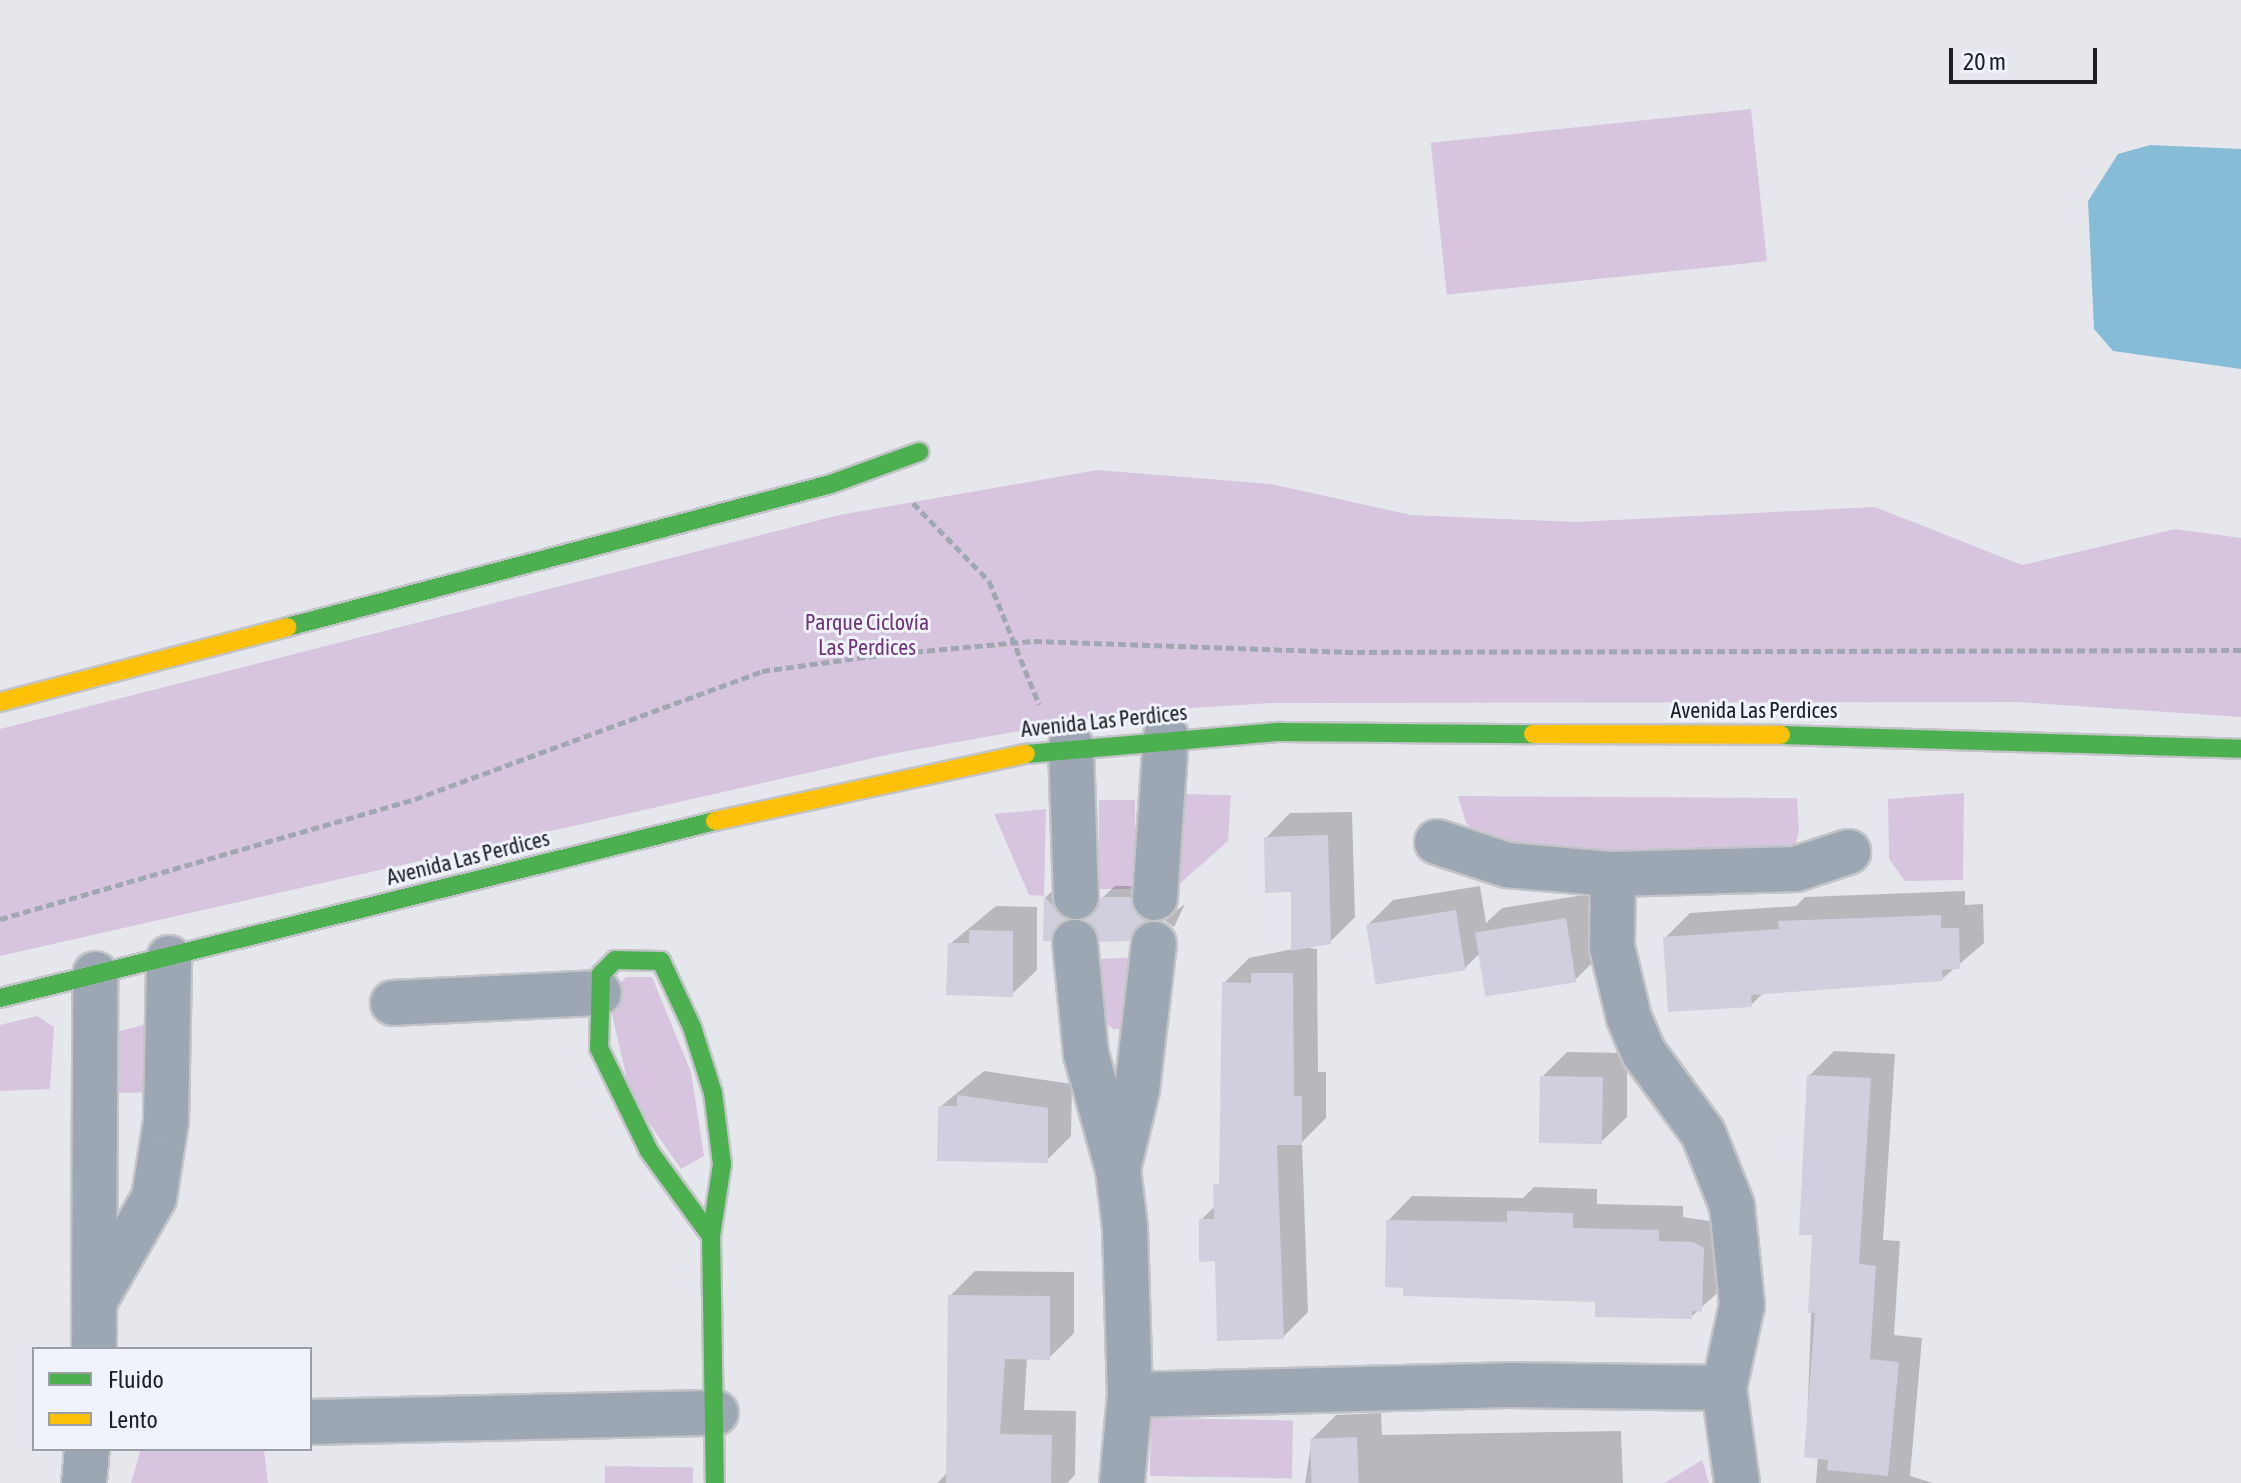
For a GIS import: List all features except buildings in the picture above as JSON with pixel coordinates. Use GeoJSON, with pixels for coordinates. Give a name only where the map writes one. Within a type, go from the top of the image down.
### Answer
{"type":"FeatureCollection","features":[{"type":"Feature","properties":{"kind":"street"},"geometry":{"type":"LineString","coordinates":[[0,702],[871,470],[919,452]]}},
{"type":"Feature","properties":{"kind":"street"},"geometry":{"type":"LineString","coordinates":[[1155,898],[1166,736]]}},
{"type":"Feature","properties":{"kind":"street","name":"Avenida Las Perdices"},"geometry":{"type":"LineString","coordinates":[[0,998],[879,780],[1071,746],[1166,736],[1912,736],[2241,749]]}},
{"type":"Feature","properties":{"kind":"street"},"geometry":{"type":"LineString","coordinates":[[1071,746],[1076,897]]}},
{"type":"Feature","properties":{"kind":"street"},"geometry":{"type":"LineString","coordinates":[[1437,842],[1507,865],[1613,874],[1796,869],[1848,852]]}},
{"type":"Feature","properties":{"kind":"street"},"geometry":{"type":"LineString","coordinates":[[1613,874],[1612,947],[1629,1018],[1644,1053],[1703,1133],[1732,1206],[1742,1305],[1724,1388],[1737,1483]]}},
{"type":"Feature","properties":{"kind":"street"},"geometry":{"type":"LineString","coordinates":[[1075,942],[1093,1089],[1118,1169],[1130,1395],[1122,1483]]}},
{"type":"Feature","properties":{"kind":"street"},"geometry":{"type":"LineString","coordinates":[[1118,1169],[1137,1090],[1154,944]]}},
{"type":"Feature","properties":{"kind":"street"},"geometry":{"type":"LineString","coordinates":[[97,1297],[154,1198],[166,1121],[169,958]]}},
{"type":"Feature","properties":{"kind":"street"},"geometry":{"type":"LineString","coordinates":[[711,1236],[649,1151],[599,1048],[601,974],[615,960],[661,961],[672,979],[713,1093],[722,1164],[711,1236],[715,1483]]}},
{"type":"Feature","properties":{"kind":"street"},"geometry":{"type":"LineString","coordinates":[[94,1347],[97,1297],[89,1140],[95,974]]}},
{"type":"Feature","properties":{"kind":"street"},"geometry":{"type":"LineString","coordinates":[[393,1003],[599,993]]}},
{"type":"Feature","properties":{"kind":"street"},"geometry":{"type":"LineString","coordinates":[[1130,1395],[1553,1384],[1724,1388]]}},
{"type":"Feature","properties":{"kind":"street"},"geometry":{"type":"LineString","coordinates":[[312,1422],[716,1413]]}},
{"type":"Feature","properties":{"kind":"street"},"geometry":{"type":"LineString","coordinates":[[84,1483],[87,1451]]}},
{"type":"Feature","properties":{"kind":"path"},"geometry":{"type":"LineString","coordinates":[[871,470],[989,581],[1033,696],[1071,746]]}},
{"type":"Feature","properties":{"kind":"green space"},"geometry":{"type":"Polygon","coordinates":[[[1751,109],[1767,261],[1447,295],[1431,143],[1751,109]]]}},
{"type":"Feature","properties":{"kind":"green space","name":"Parque Ciclovía Las Perdices"},"geometry":{"type":"Polygon","coordinates":[[[1097,470],[1271,484],[1411,515],[1575,522],[1875,507],[2022,565],[2175,529],[2241,538],[2241,717],[2017,702],[1273,703],[1126,712],[891,754],[0,956],[0,729],[839,515],[1097,470]]]}},
{"type":"Feature","properties":{"kind":"green space"},"geometry":{"type":"Polygon","coordinates":[[[1964,793],[1963,880],[1905,881],[1889,859],[1888,799],[1964,793]]]}},
{"type":"Feature","properties":{"kind":"green space"},"geometry":{"type":"Polygon","coordinates":[[[1176,794],[1231,795],[1228,841],[1176,887],[1176,794]]]}},
{"type":"Feature","properties":{"kind":"green space"},"geometry":{"type":"Polygon","coordinates":[[[1458,796],[1797,798],[1799,831],[1792,856],[1623,860],[1487,844],[1466,823],[1458,796]]]}},
{"type":"Feature","properties":{"kind":"green space"},"geometry":{"type":"Polygon","coordinates":[[[1099,800],[1135,800],[1135,889],[1099,889],[1099,800]]]}},
{"type":"Feature","properties":{"kind":"green space"},"geometry":{"type":"Polygon","coordinates":[[[1046,809],[1044,896],[1029,895],[994,814],[1046,809]]]}},
{"type":"Feature","properties":{"kind":"green space"},"geometry":{"type":"Polygon","coordinates":[[[1139,957],[1128,1029],[1113,1029],[1102,1020],[1099,959],[1139,957]]]}},
{"type":"Feature","properties":{"kind":"green space"},"geometry":{"type":"Polygon","coordinates":[[[626,977],[652,977],[691,1072],[704,1156],[681,1169],[631,1097],[608,997],[626,977]]]}},
{"type":"Feature","properties":{"kind":"green space"},"geometry":{"type":"Polygon","coordinates":[[[37,1016],[54,1027],[50,1089],[0,1091],[0,1025],[37,1016]]]}},
{"type":"Feature","properties":{"kind":"green space"},"geometry":{"type":"Polygon","coordinates":[[[150,1023],[163,1092],[115,1093],[116,1032],[150,1023]]]}},
{"type":"Feature","properties":{"kind":"green space"},"geometry":{"type":"Polygon","coordinates":[[[1151,1418],[1293,1420],[1292,1478],[1150,1476],[1151,1418]]]}},
{"type":"Feature","properties":{"kind":"green space"},"geometry":{"type":"Polygon","coordinates":[[[140,1451],[264,1451],[268,1483],[131,1483],[140,1451]]]}},
{"type":"Feature","properties":{"kind":"green space"},"geometry":{"type":"Polygon","coordinates":[[[1702,1460],[1709,1483],[1664,1483],[1702,1460]]]}},
{"type":"Feature","properties":{"kind":"green space"},"geometry":{"type":"Polygon","coordinates":[[[605,1466],[693,1468],[693,1483],[605,1483],[605,1466]]]}},
{"type":"Feature","properties":{"kind":"water"},"geometry":{"type":"Polygon","coordinates":[[[2150,145],[2241,149],[2241,369],[2113,351],[2094,329],[2088,201],[2118,154],[2150,145]]]}},
{"type":"Feature","properties":{"kind":"traffic: fast"},"geometry":{"type":"LineString","coordinates":[[287,627],[831,484],[919,452]]}},
{"type":"Feature","properties":{"kind":"traffic: fast"},"geometry":{"type":"LineString","coordinates":[[1026,754],[1280,732],[1533,734]]}},
{"type":"Feature","properties":{"kind":"traffic: fast"},"geometry":{"type":"LineString","coordinates":[[1781,735],[2241,749]]}},
{"type":"Feature","properties":{"kind":"traffic: fast"},"geometry":{"type":"LineString","coordinates":[[0,998],[715,821]]}},
{"type":"Feature","properties":{"kind":"traffic: fast"},"geometry":{"type":"LineString","coordinates":[[711,1236],[722,1164],[713,1093],[692,1027],[661,961],[615,960],[601,974],[599,1048],[649,1151],[711,1236],[715,1483]]}},
{"type":"Feature","properties":{"kind":"traffic: slow"},"geometry":{"type":"LineString","coordinates":[[0,702],[287,627]]}},
{"type":"Feature","properties":{"kind":"traffic: slow"},"geometry":{"type":"LineString","coordinates":[[1533,734],[1781,735]]}},
{"type":"Feature","properties":{"kind":"traffic: slow"},"geometry":{"type":"LineString","coordinates":[[715,821],[1026,754]]}}]}
